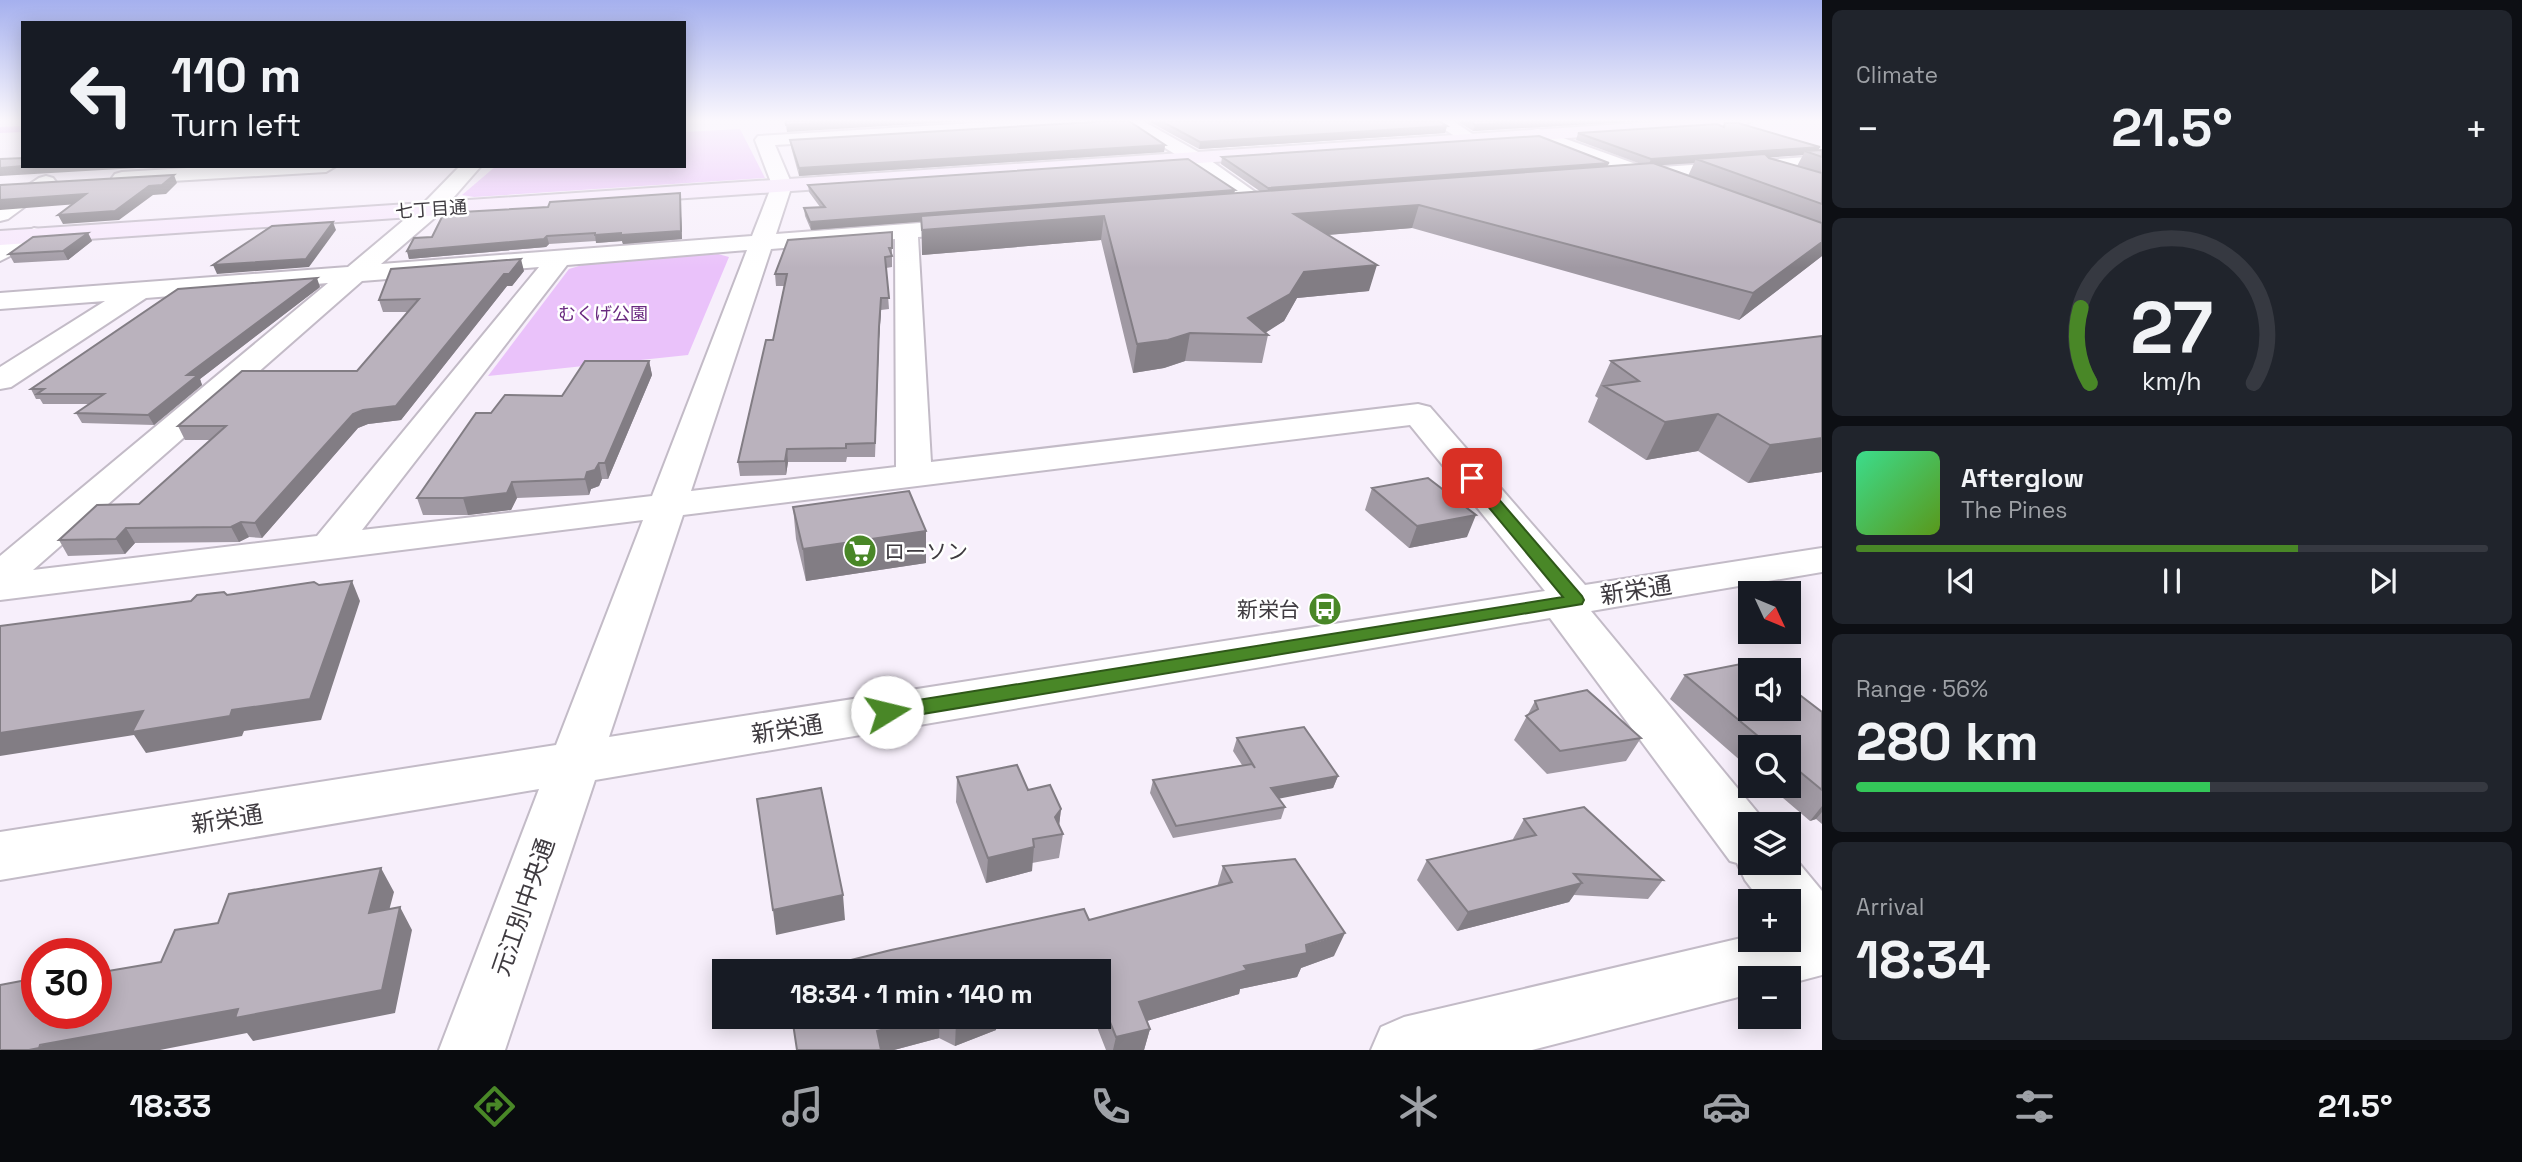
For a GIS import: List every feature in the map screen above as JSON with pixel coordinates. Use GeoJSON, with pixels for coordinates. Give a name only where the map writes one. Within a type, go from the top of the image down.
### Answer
{"type":"FeatureCollection","features":[{"type":"Feature","properties":{"kind":"street"},"geometry":{"type":"LineString","coordinates":[[99,179],[256,170]]}},
{"type":"Feature","properties":{"kind":"street"},"geometry":{"type":"LineString","coordinates":[[0,577],[431,209],[467,170]]}},
{"type":"Feature","properties":{"kind":"street"},"geometry":{"type":"LineString","coordinates":[[776,170],[782,185]]}},
{"type":"Feature","properties":{"kind":"street","name":"七丁目通"},"geometry":{"type":"LineString","coordinates":[[0,237],[1002,170]]}},
{"type":"Feature","properties":{"kind":"street"},"geometry":{"type":"LineString","coordinates":[[1212,170],[1261,204]]}},
{"type":"Feature","properties":{"kind":"street"},"geometry":{"type":"LineString","coordinates":[[1630,170],[1695,194]]}},
{"type":"Feature","properties":{"kind":"street"},"geometry":{"type":"LineString","coordinates":[[1591,179],[1709,170]]}},
{"type":"Feature","properties":{"kind":"street"},"geometry":{"type":"LineString","coordinates":[[1757,170],[1797,183]]}},
{"type":"Feature","properties":{"kind":"street"},"geometry":{"type":"LineString","coordinates":[[0,214],[53,182],[12,184]]}},
{"type":"Feature","properties":{"kind":"street","name":"元江別中央通"},"geometry":{"type":"LineString","coordinates":[[472,1050],[782,185]]}},
{"type":"Feature","properties":{"kind":"street"},"geometry":{"type":"LineString","coordinates":[[1220,207],[1289,202]]}},
{"type":"Feature","properties":{"kind":"street"},"geometry":{"type":"LineString","coordinates":[[0,301],[988,225]]}},
{"type":"Feature","properties":{"kind":"street"},"geometry":{"type":"LineString","coordinates":[[906,232],[914,474]]}},
{"type":"Feature","properties":{"kind":"street"},"geometry":{"type":"LineString","coordinates":[[0,254],[34,235]]}},
{"type":"Feature","properties":{"kind":"street"},"geometry":{"type":"LineString","coordinates":[[329,547],[559,258]]}},
{"type":"Feature","properties":{"kind":"street"},"geometry":{"type":"LineString","coordinates":[[0,380],[140,290]]}},
{"type":"Feature","properties":{"kind":"street"},"geometry":{"type":"LineString","coordinates":[[0,587],[1418,414],[1568,601],[1738,828]]}},
{"type":"Feature","properties":{"kind":"street","name":"新栄通"},"geometry":{"type":"LineString","coordinates":[[0,856],[1822,560]]}},
{"type":"Feature","properties":{"kind":"street"},"geometry":{"type":"LineString","coordinates":[[1774,875],[1822,936]]}},
{"type":"Feature","properties":{"kind":"street"},"geometry":{"type":"LineString","coordinates":[[1435,1046],[1822,947]]}},
{"type":"Feature","properties":{"kind":"green space"},"geometry":{"type":"Polygon","coordinates":[[[491,170],[761,170],[765,178],[474,197],[462,195],[491,170]]]}},
{"type":"Feature","properties":{"kind":"green space","name":"むくげ公園"},"geometry":{"type":"Polygon","coordinates":[[[718,254],[729,257],[688,355],[488,376],[569,269],[589,263],[718,254]]]}},
{"type":"Feature","properties":{"kind":"building"},"geometry":{"type":"Polygon","coordinates":[[[1027,170],[1205,170],[1235,190],[810,222],[804,208],[825,207],[808,185],[1027,170]]]}},
{"type":"Feature","properties":{"kind":"building"},"geometry":{"type":"Polygon","coordinates":[[[1241,170],[1514,170],[1268,188],[1241,170]]]}},
{"type":"Feature","properties":{"kind":"building"},"geometry":{"type":"Polygon","coordinates":[[[1556,170],[1673,170],[1822,223],[1822,242],[1753,293],[1419,205],[1294,214],[1377,265],[1304,272],[1290,294],[1248,318],[1268,335],[1190,333],[1168,340],[1137,344],[1104,216],[922,230],[921,216],[1556,170]]]}},
{"type":"Feature","properties":{"kind":"building"},"geometry":{"type":"Polygon","coordinates":[[[1727,170],[1811,170],[1822,173],[1822,204],[1727,170]]]}},
{"type":"Feature","properties":{"kind":"building"},"geometry":{"type":"Polygon","coordinates":[[[174,175],[162,185],[149,186],[115,211],[58,215],[86,194],[0,200],[0,185],[174,175]]]}},
{"type":"Feature","properties":{"kind":"building"},"geometry":{"type":"Polygon","coordinates":[[[680,193],[681,231],[547,236],[544,239],[407,251],[414,238],[432,237],[444,213],[548,207],[550,202],[680,193]]]}},
{"type":"Feature","properties":{"kind":"building"},"geometry":{"type":"Polygon","coordinates":[[[333,222],[306,259],[213,265],[272,226],[333,222]]]}},
{"type":"Feature","properties":{"kind":"building"},"geometry":{"type":"Polygon","coordinates":[[[892,232],[892,248],[889,248],[892,256],[885,257],[889,298],[881,298],[875,443],[846,444],[846,448],[787,449],[785,461],[738,462],[766,340],[773,340],[787,274],[775,274],[788,240],[892,232]]]}},
{"type":"Feature","properties":{"kind":"building"},"geometry":{"type":"Polygon","coordinates":[[[88,233],[63,251],[9,254],[33,237],[88,233]]]}},
{"type":"Feature","properties":{"kind":"building"},"geometry":{"type":"Polygon","coordinates":[[[521,259],[509,274],[504,274],[396,406],[363,410],[353,414],[255,523],[241,522],[231,527],[126,528],[116,539],[59,540],[97,505],[139,504],[226,426],[178,426],[242,371],[357,371],[419,299],[379,300],[391,269],[521,259]]]}},
{"type":"Feature","properties":{"kind":"building"},"geometry":{"type":"Polygon","coordinates":[[[317,278],[187,375],[198,375],[148,415],[76,413],[104,394],[37,394],[44,389],[31,389],[178,289],[317,278]]]}},
{"type":"Feature","properties":{"kind":"building"},"geometry":{"type":"Polygon","coordinates":[[[1822,336],[1822,438],[1770,445],[1718,414],[1665,422],[1604,386],[1639,381],[1611,361],[1822,336]]]}},
{"type":"Feature","properties":{"kind":"building"},"geometry":{"type":"Polygon","coordinates":[[[585,361],[649,361],[605,463],[599,463],[595,470],[587,472],[585,479],[512,482],[507,493],[463,498],[417,498],[476,413],[491,413],[505,395],[562,396],[585,361]]]}},
{"type":"Feature","properties":{"kind":"building"},"geometry":{"type":"Polygon","coordinates":[[[1428,478],[1476,515],[1417,526],[1372,488],[1428,478]]]}},
{"type":"Feature","properties":{"kind":"building"},"geometry":{"type":"Polygon","coordinates":[[[909,491],[926,531],[803,549],[793,507],[909,491]]]}},
{"type":"Feature","properties":{"kind":"building"},"geometry":{"type":"Polygon","coordinates":[[[352,581],[310,699],[232,710],[230,716],[132,732],[143,711],[0,733],[0,626],[191,601],[197,595],[224,592],[227,595],[314,582],[319,585],[352,581]]]}},
{"type":"Feature","properties":{"kind":"building"},"geometry":{"type":"Polygon","coordinates":[[[1738,665],[1738,719],[1685,675],[1738,665]]]}},
{"type":"Feature","properties":{"kind":"building"},"geometry":{"type":"Polygon","coordinates":[[[1587,690],[1641,738],[1560,751],[1526,716],[1538,709],[1535,701],[1587,690]]]}},
{"type":"Feature","properties":{"kind":"building"},"geometry":{"type":"Polygon","coordinates":[[[1801,696],[1822,712],[1822,790],[1801,773],[1801,735],[1757,735],[1740,721],[1801,721],[1801,696]]]}},
{"type":"Feature","properties":{"kind":"building"},"geometry":{"type":"Polygon","coordinates":[[[1304,727],[1338,776],[1271,788],[1285,807],[1176,826],[1153,780],[1252,764],[1255,768],[1237,738],[1304,727]]]}},
{"type":"Feature","properties":{"kind":"building"},"geometry":{"type":"Polygon","coordinates":[[[1017,765],[1028,790],[1050,785],[1061,809],[1055,817],[1063,834],[1033,839],[1034,847],[988,858],[957,777],[1017,765]]]}},
{"type":"Feature","properties":{"kind":"building"},"geometry":{"type":"Polygon","coordinates":[[[821,788],[843,895],[773,910],[757,799],[821,788]]]}},
{"type":"Feature","properties":{"kind":"building"},"geometry":{"type":"Polygon","coordinates":[[[1584,807],[1663,880],[1574,874],[1582,883],[1468,912],[1427,860],[1536,835],[1524,819],[1584,807]]]}},
{"type":"Feature","properties":{"kind":"building"},"geometry":{"type":"Polygon","coordinates":[[[1295,859],[1345,933],[1306,945],[1307,953],[1244,966],[1247,970],[1139,1002],[1150,1029],[1116,1037],[1111,1025],[1111,959],[855,959],[1084,909],[1089,920],[1232,882],[1223,866],[1295,859]]]}},
{"type":"Feature","properties":{"kind":"building"},"geometry":{"type":"Polygon","coordinates":[[[381,868],[369,913],[400,907],[382,990],[235,1018],[238,1009],[40,1045],[39,1048],[29,1050],[0,1050],[0,985],[21,981],[21,1029],[112,1029],[112,970],[161,962],[175,930],[218,923],[229,894],[381,868]]]}},
{"type":"Feature","properties":{"kind":"building"},"geometry":{"type":"Polygon","coordinates":[[[794,1029],[885,1029],[877,1031],[881,1050],[797,1050],[794,1029]]]}},
{"type":"Feature","properties":{"kind":"place","name":"ローソン"},"geometry":{"type":"Point","coordinates":[860,551]}},
{"type":"Feature","properties":{"kind":"place","name":"新栄台"},"geometry":{"type":"Point","coordinates":[1325,609]}},
{"type":"Feature","properties":{"kind":"route"},"geometry":{"type":"LineString","coordinates":[[887,712],[1575,600],[1472,478]]}}]}
